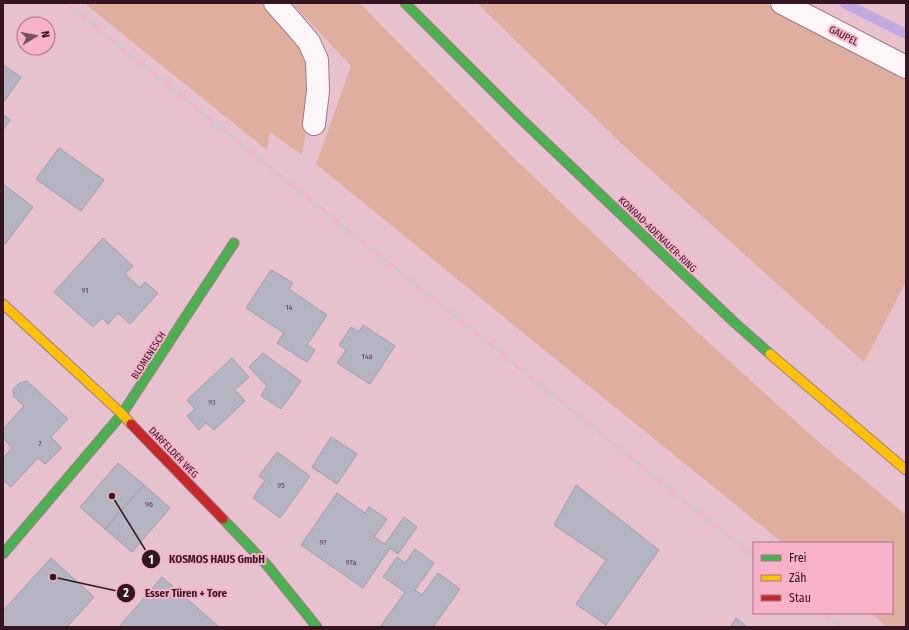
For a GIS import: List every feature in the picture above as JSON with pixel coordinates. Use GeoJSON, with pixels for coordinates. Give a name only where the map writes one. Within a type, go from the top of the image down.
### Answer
{"type":"FeatureCollection","features":[{"type":"Feature","properties":{"kind":"street"},"geometry":{"type":"LineString","coordinates":[[275,3],[309,42],[317,60],[318,92],[314,124]]}},
{"type":"Feature","properties":{"kind":"street","name":"KONRAD-ADENAUER-RING"},"geometry":{"type":"LineString","coordinates":[[405,3],[520,118],[735,323],[906,470]]}},
{"type":"Feature","properties":{"kind":"street","name":"GAUPEL"},"geometry":{"type":"LineString","coordinates":[[782,3],[906,67]]}},
{"type":"Feature","properties":{"kind":"street","name":"BLOMENESCH"},"geometry":{"type":"LineString","coordinates":[[3,554],[122,414],[234,243]]}},
{"type":"Feature","properties":{"kind":"street","name":"DARFELDER WEG"},"geometry":{"type":"LineString","coordinates":[[3,304],[122,414],[266,564],[317,627]]}},
{"type":"Feature","properties":{"kind":"path"},"geometry":{"type":"LineString","coordinates":[[234,243],[272,200],[262,191],[266,186],[276,193],[296,167],[288,160],[292,154],[302,162],[306,159],[314,124]]}},
{"type":"Feature","properties":{"kind":"shaded area"},"geometry":{"type":"Polygon","coordinates":[[[84,3],[261,3],[297,42],[311,68],[311,102],[302,155],[270,132],[267,150],[84,3]]]}},
{"type":"Feature","properties":{"kind":"shaded area"},"geometry":{"type":"Polygon","coordinates":[[[292,3],[360,3],[517,161],[694,329],[813,437],[906,515],[906,627],[887,627],[871,614],[893,614],[893,542],[782,542],[316,164],[351,66],[292,3]]]}},
{"type":"Feature","properties":{"kind":"shaded area"},"geometry":{"type":"Polygon","coordinates":[[[477,3],[765,3],[906,77],[906,282],[864,362],[625,147],[477,3]]]}},
{"type":"Feature","properties":{"kind":"building"},"geometry":{"type":"Polygon","coordinates":[[[3,65],[21,77],[3,103],[3,65]]]}},
{"type":"Feature","properties":{"kind":"building"},"geometry":{"type":"Polygon","coordinates":[[[3,114],[10,120],[3,130],[3,114]]]}},
{"type":"Feature","properties":{"kind":"building"},"geometry":{"type":"Polygon","coordinates":[[[59,148],[104,180],[81,211],[36,179],[59,148]]]}},
{"type":"Feature","properties":{"kind":"building"},"geometry":{"type":"Polygon","coordinates":[[[3,184],[33,207],[5,244],[3,243],[3,184]]]}},
{"type":"Feature","properties":{"kind":"building"},"geometry":{"type":"Polygon","coordinates":[[[103,238],[133,266],[125,274],[140,288],[145,282],[158,293],[130,324],[118,313],[108,324],[102,318],[93,327],[54,292],[103,238]]]}},
{"type":"Feature","properties":{"kind":"building"},"geometry":{"type":"Polygon","coordinates":[[[271,270],[293,283],[289,289],[327,315],[307,345],[315,350],[307,362],[277,343],[284,333],[246,308],[271,270]]]}},
{"type":"Feature","properties":{"kind":"building"},"geometry":{"type":"Polygon","coordinates":[[[363,325],[395,346],[370,384],[337,363],[346,350],[339,345],[351,327],[359,332],[363,325]]]}},
{"type":"Feature","properties":{"kind":"building"},"geometry":{"type":"Polygon","coordinates":[[[263,353],[301,381],[281,409],[261,396],[267,386],[249,367],[263,353]]]}},
{"type":"Feature","properties":{"kind":"building"},"geometry":{"type":"Polygon","coordinates":[[[232,358],[249,377],[235,390],[245,401],[214,430],[206,423],[199,430],[187,416],[195,409],[187,400],[232,358]]]}},
{"type":"Feature","properties":{"kind":"building"},"geometry":{"type":"Polygon","coordinates":[[[27,381],[68,419],[51,437],[62,448],[45,464],[38,458],[11,487],[3,480],[3,458],[12,448],[3,438],[3,429],[24,406],[14,397],[13,389],[20,383],[27,381]]]}},
{"type":"Feature","properties":{"kind":"building"},"geometry":{"type":"Polygon","coordinates":[[[331,437],[357,454],[337,484],[312,467],[331,437]]]}},
{"type":"Feature","properties":{"kind":"building"},"geometry":{"type":"Polygon","coordinates":[[[277,452],[310,476],[280,518],[253,498],[265,480],[259,476],[277,452]]]}},
{"type":"Feature","properties":{"kind":"building"},"geometry":{"type":"Polygon","coordinates":[[[118,463],[144,485],[105,529],[80,507],[118,463]]]}},
{"type":"Feature","properties":{"kind":"building"},"geometry":{"type":"Polygon","coordinates":[[[144,485],[170,508],[132,552],[105,529],[144,485]]]}},
{"type":"Feature","properties":{"kind":"building"},"geometry":{"type":"Polygon","coordinates":[[[576,485],[659,550],[606,625],[576,604],[606,560],[554,525],[576,485]]]}},
{"type":"Feature","properties":{"kind":"building"},"geometry":{"type":"Polygon","coordinates":[[[337,493],[365,513],[369,507],[387,519],[374,537],[385,544],[404,517],[417,527],[398,554],[390,548],[363,588],[301,545],[337,493]]]}},
{"type":"Feature","properties":{"kind":"building"},"geometry":{"type":"Polygon","coordinates":[[[415,549],[434,563],[415,590],[422,595],[438,573],[460,589],[433,627],[380,627],[405,592],[383,577],[397,557],[405,563],[415,549]]]}},
{"type":"Feature","properties":{"kind":"building"},"geometry":{"type":"Polygon","coordinates":[[[51,558],[94,597],[67,627],[3,627],[3,611],[51,558]]]}},
{"type":"Feature","properties":{"kind":"building"},"geometry":{"type":"Polygon","coordinates":[[[162,577],[219,627],[119,627],[162,577]]]}},
{"type":"Feature","properties":{"kind":"building"},"geometry":{"type":"Polygon","coordinates":[[[736,618],[747,627],[730,627],[736,618]]]}},
{"type":"Feature","properties":{"kind":"waterway"},"geometry":{"type":"LineString","coordinates":[[844,3],[906,34]]}},
{"type":"Feature","properties":{"kind":"railway"},"geometry":{"type":"LineString","coordinates":[[66,3],[753,556]]}},
{"type":"Feature","properties":{"kind":"railway"},"geometry":{"type":"LineString","coordinates":[[825,614],[841,627]]}},
{"type":"Feature","properties":{"kind":"traffic: fast"},"geometry":{"type":"LineString","coordinates":[[405,3],[520,118],[735,323],[770,354]]}},
{"type":"Feature","properties":{"kind":"traffic: fast"},"geometry":{"type":"LineString","coordinates":[[3,554],[122,414],[234,243]]}},
{"type":"Feature","properties":{"kind":"traffic: fast"},"geometry":{"type":"LineString","coordinates":[[223,519],[266,564],[317,627]]}},
{"type":"Feature","properties":{"kind":"traffic: slow"},"geometry":{"type":"LineString","coordinates":[[3,304],[131,424]]}},
{"type":"Feature","properties":{"kind":"traffic: slow"},"geometry":{"type":"LineString","coordinates":[[770,354],[906,470]]}},
{"type":"Feature","properties":{"kind":"traffic: jam"},"geometry":{"type":"LineString","coordinates":[[131,424],[223,519]]}},
{"type":"Feature","properties":{"kind":"place","name":"KOSMOS HAUS GmbH"},"geometry":{"type":"Point","coordinates":[112,496]}},
{"type":"Feature","properties":{"kind":"place","name":"Esser Türen + Tore"},"geometry":{"type":"Point","coordinates":[53,577]}}]}
